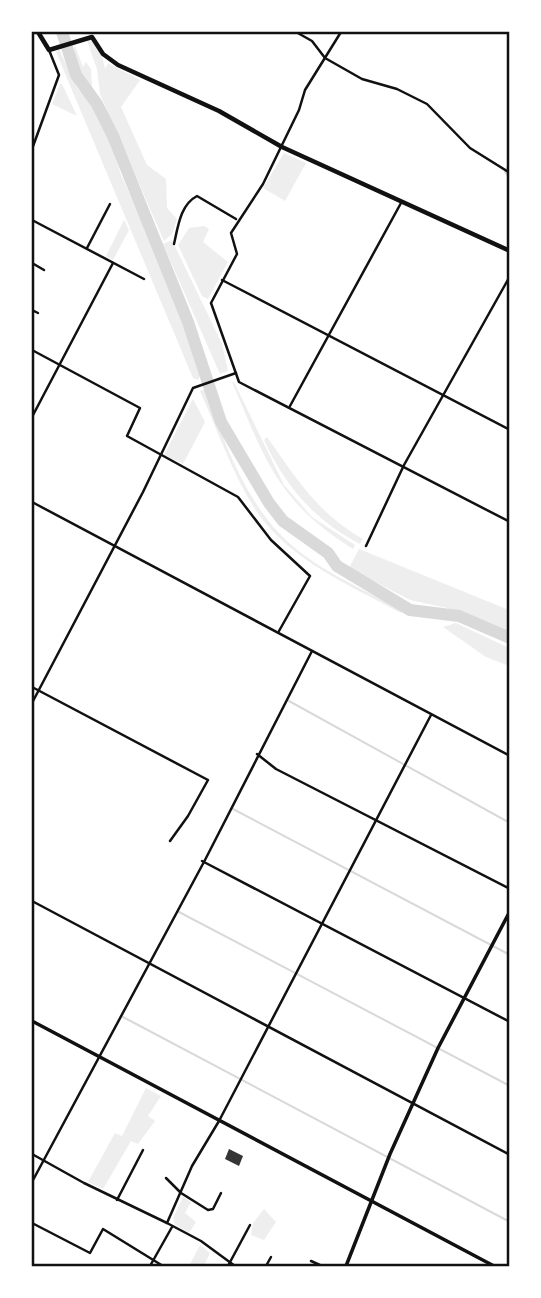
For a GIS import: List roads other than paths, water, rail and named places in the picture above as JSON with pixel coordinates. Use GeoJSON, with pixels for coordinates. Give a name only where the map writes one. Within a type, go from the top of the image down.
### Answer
{"type":"FeatureCollection","features":[{"type":"Feature","properties":{"kind":"main road"},"geometry":{"type":"LineString","coordinates":[[38,32],[51,50],[90,35],[103,54],[118,65],[219,111],[282,147],[509,251]]}},
{"type":"Feature","properties":{"kind":"street"},"geometry":{"type":"LineString","coordinates":[[296,32],[312,41],[326,58],[362,79],[397,89],[427,104],[470,148],[509,173]]}},
{"type":"Feature","properties":{"kind":"street"},"geometry":{"type":"LineString","coordinates":[[341,32],[305,90],[282,147],[262,184],[230,233],[237,254],[211,303],[239,382],[404,465],[509,522]]}},
{"type":"Feature","properties":{"kind":"street"},"geometry":{"type":"LineString","coordinates":[[32,149],[58,75],[51,50]]}},
{"type":"Feature","properties":{"kind":"street"},"geometry":{"type":"LineString","coordinates":[[174,244],[180,217],[197,195],[237,220]]}},
{"type":"Feature","properties":{"kind":"street"},"geometry":{"type":"LineString","coordinates":[[290,406],[402,200]]}},
{"type":"Feature","properties":{"kind":"street"},"geometry":{"type":"LineString","coordinates":[[87,248],[110,204]]}},
{"type":"Feature","properties":{"kind":"street"},"geometry":{"type":"LineString","coordinates":[[32,219],[145,279]]}},
{"type":"Feature","properties":{"kind":"street"},"geometry":{"type":"LineString","coordinates":[[32,263],[44,270]]}},
{"type":"Feature","properties":{"kind":"street"},"geometry":{"type":"LineString","coordinates":[[32,416],[113,263]]}},
{"type":"Feature","properties":{"kind":"street"},"geometry":{"type":"LineString","coordinates":[[366,546],[404,465],[444,397],[509,275]]}},
{"type":"Feature","properties":{"kind":"street"},"geometry":{"type":"LineString","coordinates":[[222,280],[509,430]]}},
{"type":"Feature","properties":{"kind":"street"},"geometry":{"type":"LineString","coordinates":[[32,310],[38,313]]}},
{"type":"Feature","properties":{"kind":"street"},"geometry":{"type":"LineString","coordinates":[[32,350],[140,408],[127,436],[238,497],[271,540],[310,576],[279,632]]}},
{"type":"Feature","properties":{"kind":"street"},"geometry":{"type":"LineString","coordinates":[[32,704],[116,545],[193,388],[236,373]]}},
{"type":"Feature","properties":{"kind":"street"},"geometry":{"type":"LineString","coordinates":[[32,502],[509,756]]}},
{"type":"Feature","properties":{"kind":"street"},"geometry":{"type":"LineString","coordinates":[[32,1182],[312,652]]}},
{"type":"Feature","properties":{"kind":"street"},"geometry":{"type":"LineString","coordinates":[[32,687],[208,780],[170,841]]}},
{"type":"Feature","properties":{"kind":"street"},"geometry":{"type":"LineString","coordinates":[[167,1223],[192,1166],[219,1121],[431,715]]}},
{"type":"Feature","properties":{"kind":"street"},"geometry":{"type":"LineString","coordinates":[[257,754],[276,769],[509,889]]}},
{"type":"Feature","properties":{"kind":"street"},"geometry":{"type":"LineString","coordinates":[[202,861],[509,1021]]}},
{"type":"Feature","properties":{"kind":"street"},"geometry":{"type":"LineString","coordinates":[[32,901],[509,1155]]}},
{"type":"Feature","properties":{"kind":"street"},"geometry":{"type":"LineString","coordinates":[[346,1266],[413,1104],[509,911]]}},
{"type":"Feature","properties":{"kind":"street"},"geometry":{"type":"LineString","coordinates":[[32,1021],[494,1266]]}},
{"type":"Feature","properties":{"kind":"street"},"geometry":{"type":"LineString","coordinates":[[117,1200],[143,1150]]}},
{"type":"Feature","properties":{"kind":"street"},"geometry":{"type":"LineString","coordinates":[[32,1154],[201,1241],[234,1266]]}},
{"type":"Feature","properties":{"kind":"street"},"geometry":{"type":"LineString","coordinates":[[166,1178],[181,1193],[211,1210],[220,1194]]}},
{"type":"Feature","properties":{"kind":"street"},"geometry":{"type":"LineString","coordinates":[[32,1223],[90,1253],[103,1229],[163,1266]]}},
{"type":"Feature","properties":{"kind":"street"},"geometry":{"type":"LineString","coordinates":[[229,1264],[250,1224]]}},
{"type":"Feature","properties":{"kind":"street"},"geometry":{"type":"LineString","coordinates":[[150,1266],[172,1227]]}},
{"type":"Feature","properties":{"kind":"street"},"geometry":{"type":"LineString","coordinates":[[266,1266],[271,1257]]}},
{"type":"Feature","properties":{"kind":"street"},"geometry":{"type":"LineString","coordinates":[[311,1261],[322,1266]]}},
{"type":"Feature","properties":{"kind":"waterway"},"geometry":{"type":"LineString","coordinates":[[62,32],[76,75],[97,104],[113,136],[188,322],[221,422],[269,503],[283,521],[328,553],[337,566],[410,610],[459,616],[510,638]]}},
{"type":"Feature","properties":{"kind":"waterway"},"geometry":{"type":"LineString","coordinates":[[510,162],[505,172],[510,178]]}},
{"type":"Feature","properties":{"kind":"waterway"},"geometry":{"type":"LineString","coordinates":[[289,701],[510,823]]}},
{"type":"Feature","properties":{"kind":"waterway"},"geometry":{"type":"LineString","coordinates":[[233,809],[510,955]]}},
{"type":"Feature","properties":{"kind":"waterway"},"geometry":{"type":"LineString","coordinates":[[179,912],[510,1086]]}},
{"type":"Feature","properties":{"kind":"waterway"},"geometry":{"type":"LineString","coordinates":[[123,1017],[510,1222]]}}]}
